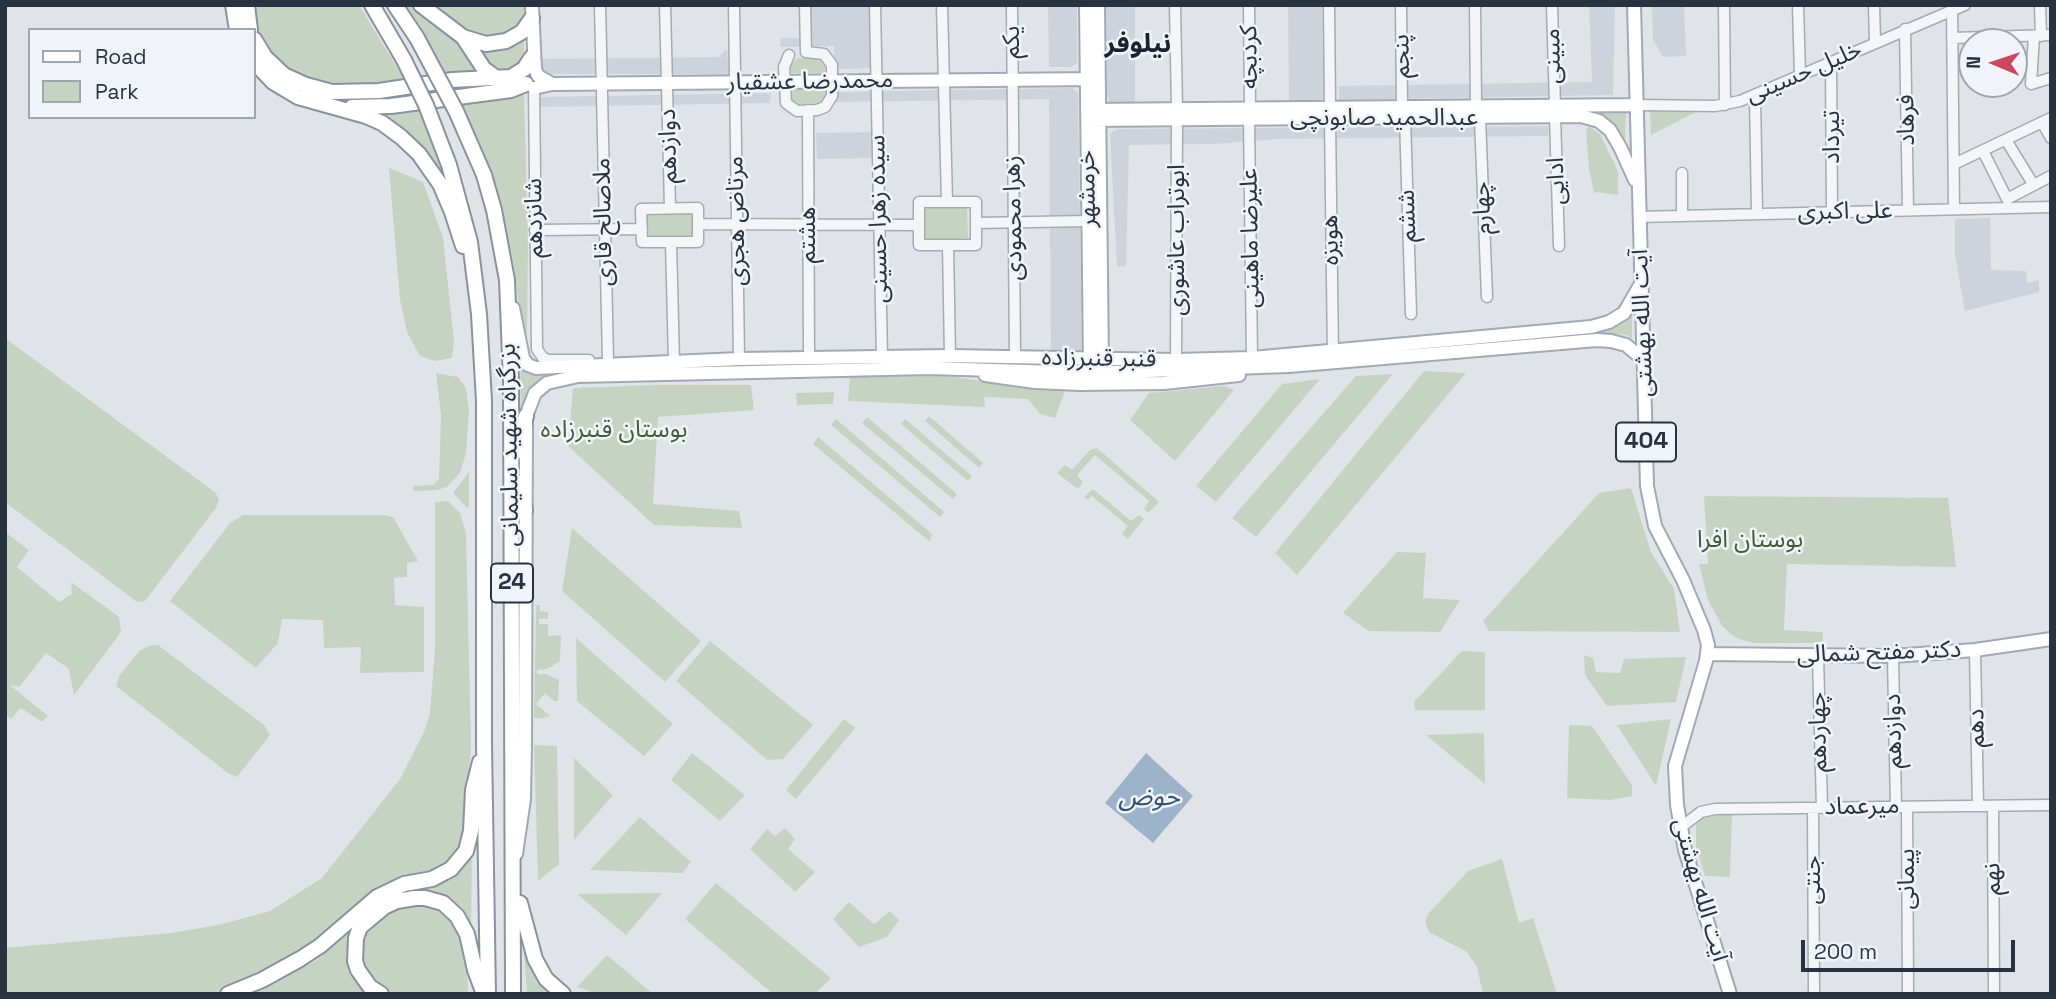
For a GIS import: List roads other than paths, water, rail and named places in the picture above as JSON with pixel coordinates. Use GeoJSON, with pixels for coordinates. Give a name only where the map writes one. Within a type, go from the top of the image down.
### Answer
{"type":"FeatureCollection","features":[{"type":"Feature","properties":{"kind":"highway"},"geometry":{"type":"LineString","coordinates":[[233,5],[237,28]]}},
{"type":"Feature","properties":{"kind":"highway"},"geometry":{"type":"LineString","coordinates":[[247,5],[250,28]]}},
{"type":"Feature","properties":{"kind":"highway"},"geometry":{"type":"LineString","coordinates":[[363,5],[372,19],[393,39]]}},
{"type":"Feature","properties":{"kind":"highway","name":"بزرگراه شهید سلیمانی"},"geometry":{"type":"LineString","coordinates":[[372,5],[393,39],[426,105],[449,164],[468,233],[476,293],[484,401],[486,994]]}},
{"type":"Feature","properties":{"kind":"highway","name":"بزرگراه شهید سلیمانی"},"geometry":{"type":"LineString","coordinates":[[395,5],[456,111],[484,176],[494,209],[507,280],[511,382],[513,994]]}},
{"type":"Feature","properties":{"kind":"highway"},"geometry":{"type":"LineString","coordinates":[[421,5],[463,37],[484,69],[495,77]]}},
{"type":"Feature","properties":{"kind":"highway"},"geometry":{"type":"LineString","coordinates":[[463,37],[496,44],[522,32],[532,12]]}},
{"type":"Feature","properties":{"kind":"highway"},"geometry":{"type":"LineString","coordinates":[[256,42],[265,57],[284,75],[332,92],[379,91],[452,80],[495,77],[511,77],[530,86]]}},
{"type":"Feature","properties":{"kind":"highway"},"geometry":{"type":"LineString","coordinates":[[511,77],[524,69],[533,57]]}},
{"type":"Feature","properties":{"kind":"highway"},"geometry":{"type":"LineString","coordinates":[[256,64],[284,90],[298,97],[382,123],[401,137],[425,162],[449,202],[476,293]]}},
{"type":"Feature","properties":{"kind":"highway"},"geometry":{"type":"LineString","coordinates":[[333,106],[391,106],[530,86]]}},
{"type":"Feature","properties":{"kind":"highway"},"geometry":{"type":"LineString","coordinates":[[525,510],[511,471],[526,416]]}},
{"type":"Feature","properties":{"kind":"highway"},"geometry":{"type":"LineString","coordinates":[[228,994],[262,980],[320,946],[377,897],[404,884],[432,879],[451,869],[466,851],[471,831],[473,790],[484,744]]}},
{"type":"Feature","properties":{"kind":"highway"},"geometry":{"type":"LineString","coordinates":[[513,871],[534,959],[546,979],[564,994]]}},
{"type":"Feature","properties":{"kind":"highway"},"geometry":{"type":"LineString","coordinates":[[381,994],[370,987],[358,970],[355,961],[356,938],[360,927],[384,906],[415,898],[443,903],[457,916],[467,934],[475,970],[486,994]]}},
{"type":"Feature","properties":{"kind":"main road","name":"خرمشهر"},"geometry":{"type":"LineString","coordinates":[[1086,5],[1093,79]]}},
{"type":"Feature","properties":{"kind":"main road","name":"خرمشهر"},"geometry":{"type":"LineString","coordinates":[[1096,366],[1093,79],[1098,5]]}},
{"type":"Feature","properties":{"kind":"main road","name":"آیت الله بهشتی"},"geometry":{"type":"LineString","coordinates":[[1634,5],[1647,486],[1652,517],[1704,630],[1707,654],[1675,766],[1676,805],[1680,828],[1730,994]]}},
{"type":"Feature","properties":{"kind":"main road"},"geometry":{"type":"LineString","coordinates":[[532,12],[533,57],[538,76],[552,84]]}},
{"type":"Feature","properties":{"kind":"main road","name":"محمدرضا عشقیار"},"geometry":{"type":"LineString","coordinates":[[530,86],[1093,79]]}},
{"type":"Feature","properties":{"kind":"main road","name":"عبدالحمید صابونچی"},"geometry":{"type":"LineString","coordinates":[[1093,115],[1555,111],[1637,105]]}},
{"type":"Feature","properties":{"kind":"main road","name":"عبدالحمید صابونچی"},"geometry":{"type":"LineString","coordinates":[[1555,111],[1603,123],[1620,147],[1638,191]]}},
{"type":"Feature","properties":{"kind":"main road","name":"خرمشهر"},"geometry":{"type":"LineString","coordinates":[[1093,115],[1088,221],[1096,366]]}},
{"type":"Feature","properties":{"kind":"main road"},"geometry":{"type":"LineString","coordinates":[[507,280],[523,358],[527,365],[537,368],[670,362]]}},
{"type":"Feature","properties":{"kind":"main road","name":"قنبر قنبرزاده"},"geometry":{"type":"LineString","coordinates":[[526,416],[535,393],[547,383],[578,376],[929,368],[1289,366],[1333,356],[1609,323],[1624,313],[1642,282]]}},
{"type":"Feature","properties":{"kind":"main road","name":"قنبر قنبرزاده"},"geometry":{"type":"LineString","coordinates":[[670,362],[950,356],[1015,357],[1096,366],[1176,360],[1333,356],[1597,340],[1626,345],[1644,361]]}},
{"type":"Feature","properties":{"kind":"main road"},"geometry":{"type":"LineString","coordinates":[[929,368],[1035,382],[1080,384],[1190,382],[1289,366]]}},
{"type":"Feature","properties":{"kind":"main road"},"geometry":{"type":"LineString","coordinates":[[513,871],[524,799],[526,416]]}},
{"type":"Feature","properties":{"kind":"main road","name":"دکتر مفتح شمالی"},"geometry":{"type":"LineString","coordinates":[[1707,654],[1893,656],[1975,650],[2051,639]]}},
{"type":"Feature","properties":{"kind":"street","name":"ملاصالح قاری"},"geometry":{"type":"LineString","coordinates":[[600,5],[608,360]]}},
{"type":"Feature","properties":{"kind":"street","name":"دوازدهم"},"geometry":{"type":"LineString","coordinates":[[665,5],[670,208]]}},
{"type":"Feature","properties":{"kind":"street"},"geometry":{"type":"LineString","coordinates":[[734,5],[735,82]]}},
{"type":"Feature","properties":{"kind":"street"},"geometry":{"type":"LineString","coordinates":[[789,55],[784,64],[783,82],[788,106],[794,110],[821,109],[829,103],[832,96],[832,65],[827,56],[820,52],[806,52],[805,5]]}},
{"type":"Feature","properties":{"kind":"street","name":"سیده زهرا حسینی"},"geometry":{"type":"LineString","coordinates":[[875,5],[882,357]]}},
{"type":"Feature","properties":{"kind":"street"},"geometry":{"type":"LineString","coordinates":[[942,5],[947,202]]}},
{"type":"Feature","properties":{"kind":"street","name":"یکم"},"geometry":{"type":"LineString","coordinates":[[1012,5],[1012,79]]}},
{"type":"Feature","properties":{"kind":"street","name":"ابوتراب عاشوری"},"geometry":{"type":"LineString","coordinates":[[1175,5],[1176,360]]}},
{"type":"Feature","properties":{"kind":"street","name":"کردبچه"},"geometry":{"type":"LineString","coordinates":[[1249,5],[1250,114]]}},
{"type":"Feature","properties":{"kind":"street","name":"هویزه"},"geometry":{"type":"LineString","coordinates":[[1329,5],[1333,356]]}},
{"type":"Feature","properties":{"kind":"street","name":"پنجم"},"geometry":{"type":"LineString","coordinates":[[1401,5],[1404,112]]}},
{"type":"Feature","properties":{"kind":"street","name":"چهارم"},"geometry":{"type":"LineString","coordinates":[[1475,5],[1487,297]]}},
{"type":"Feature","properties":{"kind":"street","name":"مبینی"},"geometry":{"type":"LineString","coordinates":[[1552,5],[1555,111]]}},
{"type":"Feature","properties":{"kind":"street"},"geometry":{"type":"LineString","coordinates":[[1724,5],[1725,105]]}},
{"type":"Feature","properties":{"kind":"street"},"geometry":{"type":"LineString","coordinates":[[1798,5],[1800,75]]}},
{"type":"Feature","properties":{"kind":"street"},"geometry":{"type":"LineString","coordinates":[[1874,5],[1875,43]]}},
{"type":"Feature","properties":{"kind":"street","name":"خلیل حسینی"},"geometry":{"type":"LineString","coordinates":[[1637,105],[1725,105],[1755,95],[1952,8],[1965,5]]}},
{"type":"Feature","properties":{"kind":"street"},"geometry":{"type":"LineString","coordinates":[[2031,84],[2042,36],[2040,5]]}},
{"type":"Feature","properties":{"kind":"street"},"geometry":{"type":"LineString","coordinates":[[1952,8],[1954,209]]}},
{"type":"Feature","properties":{"kind":"street","name":"فرهاد"},"geometry":{"type":"LineString","coordinates":[[1905,29],[1908,210]]}},
{"type":"Feature","properties":{"kind":"street"},"geometry":{"type":"LineString","coordinates":[[1952,38],[2042,36]]}},
{"type":"Feature","properties":{"kind":"street","name":"تیرداد"},"geometry":{"type":"LineString","coordinates":[[1831,62],[1832,212]]}},
{"type":"Feature","properties":{"kind":"street"},"geometry":{"type":"LineString","coordinates":[[2028,85],[2051,78]]}},
{"type":"Feature","properties":{"kind":"street","name":"زهرا محمودی"},"geometry":{"type":"LineString","coordinates":[[1012,79],[1015,357]]}},
{"type":"Feature","properties":{"kind":"street","name":"مرتاض هجری"},"geometry":{"type":"LineString","coordinates":[[735,82],[739,359]]}},
{"type":"Feature","properties":{"kind":"street","name":"شانزدهم"},"geometry":{"type":"LineString","coordinates":[[530,86],[537,349]]}},
{"type":"Feature","properties":{"kind":"street"},"geometry":{"type":"LineString","coordinates":[[1755,95],[1757,214]]}},
{"type":"Feature","properties":{"kind":"street","name":"هشتم"},"geometry":{"type":"LineString","coordinates":[[808,110],[809,359]]}},
{"type":"Feature","properties":{"kind":"street","name":"ادایی"},"geometry":{"type":"LineString","coordinates":[[1555,111],[1559,246]]}},
{"type":"Feature","properties":{"kind":"street","name":"ششم"},"geometry":{"type":"LineString","coordinates":[[1404,112],[1411,314]]}},
{"type":"Feature","properties":{"kind":"street","name":"علیرضا ماهینی"},"geometry":{"type":"LineString","coordinates":[[1250,114],[1252,358]]}},
{"type":"Feature","properties":{"kind":"street"},"geometry":{"type":"LineString","coordinates":[[1954,164],[2047,120],[2051,138]]}},
{"type":"Feature","properties":{"kind":"street"},"geometry":{"type":"LineString","coordinates":[[2006,140],[2033,184]]}},
{"type":"Feature","properties":{"kind":"street"},"geometry":{"type":"LineString","coordinates":[[1983,151],[2007,199],[2051,176]]}},
{"type":"Feature","properties":{"kind":"street"},"geometry":{"type":"LineString","coordinates":[[1682,173],[1682,215]]}},
{"type":"Feature","properties":{"kind":"street"},"geometry":{"type":"LineString","coordinates":[[919,202],[976,202],[976,223],[976,245],[919,245],[919,202]]}},
{"type":"Feature","properties":{"kind":"street","name":"علی‌ اکبری"},"geometry":{"type":"LineString","coordinates":[[1639,216],[2051,207]]}},
{"type":"Feature","properties":{"kind":"street"},"geometry":{"type":"LineString","coordinates":[[698,208],[698,224],[698,242],[642,242],[642,209],[698,208]]}},
{"type":"Feature","properties":{"kind":"street"},"geometry":{"type":"LineString","coordinates":[[976,223],[1088,221]]}},
{"type":"Feature","properties":{"kind":"street"},"geometry":{"type":"LineString","coordinates":[[698,224],[919,225]]}},
{"type":"Feature","properties":{"kind":"street"},"geometry":{"type":"LineString","coordinates":[[535,230],[642,229]]}},
{"type":"Feature","properties":{"kind":"street"},"geometry":{"type":"LineString","coordinates":[[670,362],[671,242]]}},
{"type":"Feature","properties":{"kind":"street"},"geometry":{"type":"LineString","coordinates":[[948,245],[950,356]]}},
{"type":"Feature","properties":{"kind":"street","name":"قنبر قنبرزاده"},"geometry":{"type":"LineString","coordinates":[[537,349],[544,358],[549,359],[670,362]]}},
{"type":"Feature","properties":{"kind":"street","name":"دهم"},"geometry":{"type":"LineString","coordinates":[[1975,650],[1978,806]]}},
{"type":"Feature","properties":{"kind":"street","name":"چهاردهم"},"geometry":{"type":"LineString","coordinates":[[1817,808],[1818,656]]}},
{"type":"Feature","properties":{"kind":"street","name":"دوازدهم"},"geometry":{"type":"LineString","coordinates":[[1893,656],[1901,807]]}},
{"type":"Feature","properties":{"kind":"street","name":"میرعماد"},"geometry":{"type":"LineString","coordinates":[[1680,828],[1705,810],[2051,805]]}},
{"type":"Feature","properties":{"kind":"street","name":"نهم"},"geometry":{"type":"LineString","coordinates":[[1993,806],[1994,994]]}},
{"type":"Feature","properties":{"kind":"street","name":"پیمانی"},"geometry":{"type":"LineString","coordinates":[[1901,807],[1908,994]]}},
{"type":"Feature","properties":{"kind":"street","name":"جنتی"},"geometry":{"type":"LineString","coordinates":[[1814,994],[1817,808]]}},
{"type":"Feature","properties":{"kind":"water","name":"حوض"},"geometry":{"type":"Polygon","coordinates":[[[1146,753],[1193,796],[1153,843],[1105,803],[1146,753]]]}},
{"type":"Feature","properties":{"kind":"district","name":"نیلوفر"},"geometry":{"type":"Point","coordinates":[1138,45]}},
{"type":"Feature","properties":{"kind":"park label","name":"بوستان قنبرزاده"},"geometry":{"type":"Point","coordinates":[614,430]}},
{"type":"Feature","properties":{"kind":"park label","name":"بوستان افرا"},"geometry":{"type":"Point","coordinates":[1750,540]}}]}
